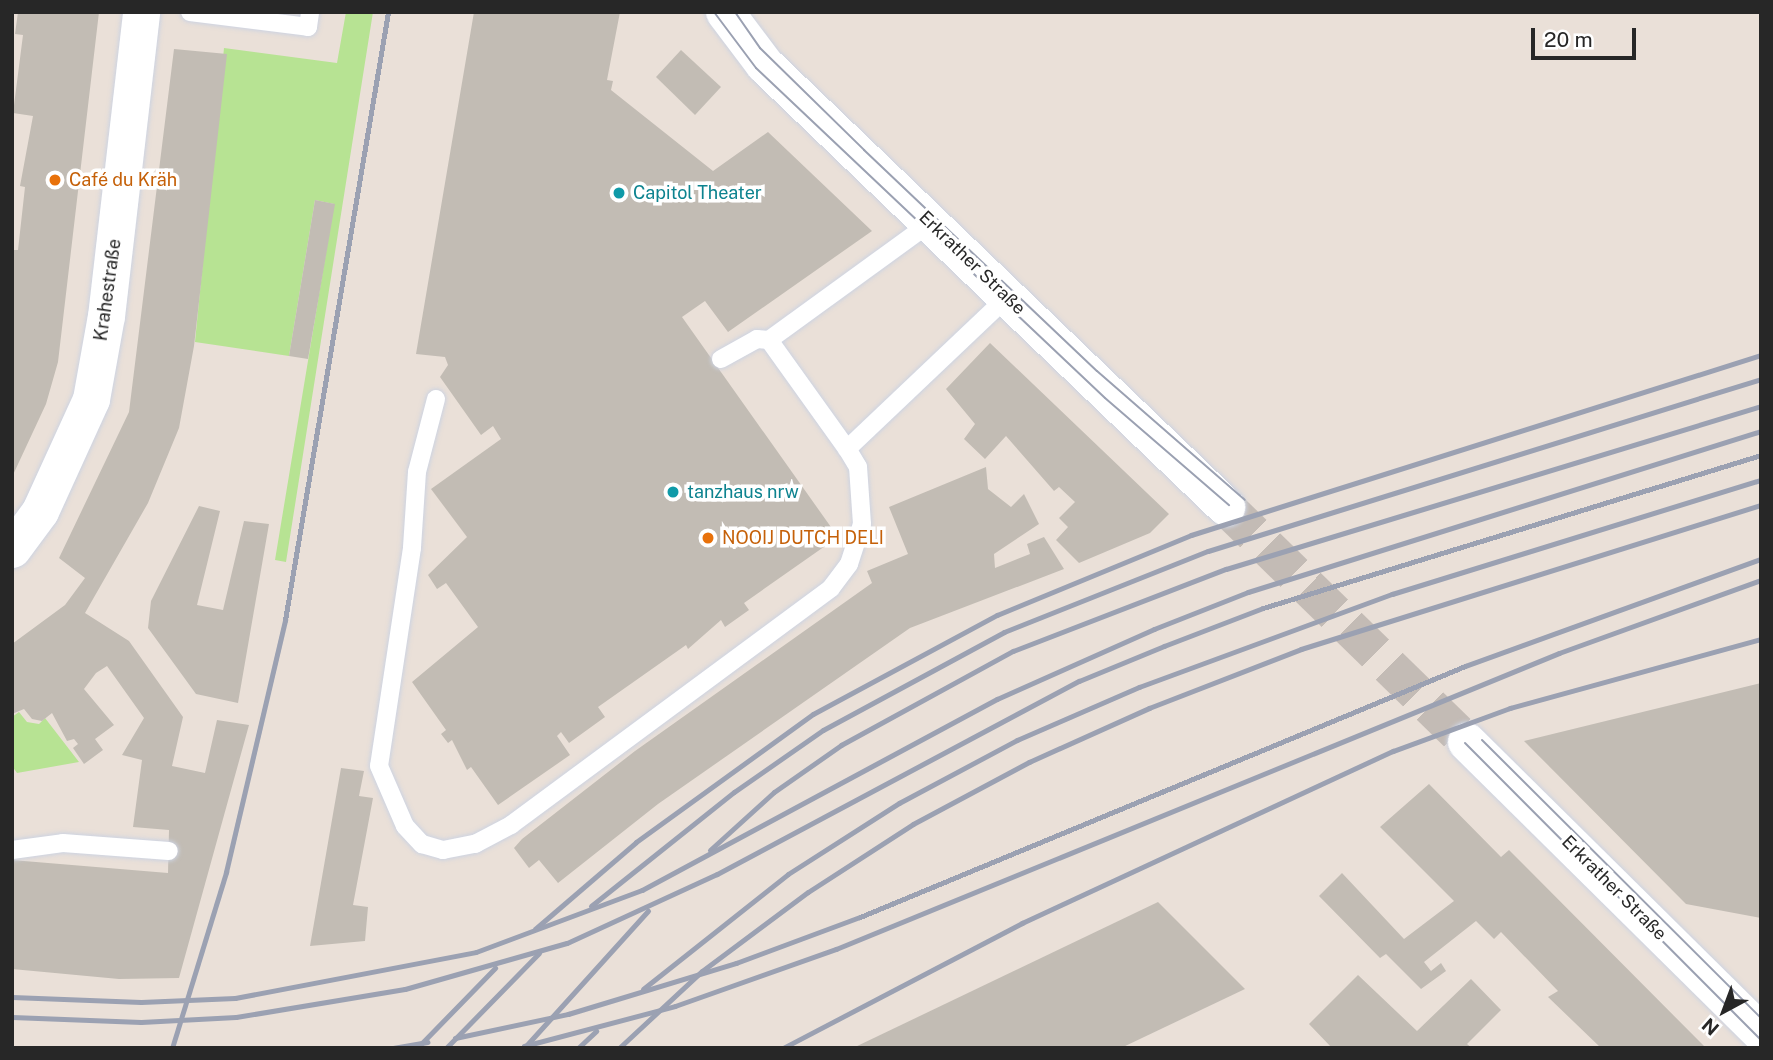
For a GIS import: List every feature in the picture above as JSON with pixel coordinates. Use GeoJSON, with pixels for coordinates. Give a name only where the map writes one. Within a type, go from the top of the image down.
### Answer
{"type":"FeatureCollection","features":[{"type":"Feature","properties":{"kind":"street","name":"Krahestraße"},"geometry":{"type":"LineString","coordinates":[[12,549],[40,510],[91,399],[106,316],[141,12]]}},
{"type":"Feature","properties":{"kind":"street","name":"Erkrather Straße"},"geometry":{"type":"LineString","coordinates":[[725,12],[755,55],[1226,507]]}},
{"type":"Feature","properties":{"kind":"street","name":"Erkrather Straße"},"geometry":{"type":"LineString","coordinates":[[1467,742],[1761,1033]]}},
{"type":"Feature","properties":{"kind":"lane"},"geometry":{"type":"LineString","coordinates":[[190,12],[308,27],[310,12]]}},
{"type":"Feature","properties":{"kind":"lane"},"geometry":{"type":"LineString","coordinates":[[721,359],[757,339],[769,340],[930,223]]}},
{"type":"Feature","properties":{"kind":"lane"},"geometry":{"type":"LineString","coordinates":[[847,449],[1007,297]]}},
{"type":"Feature","properties":{"kind":"lane"},"geometry":{"type":"LineString","coordinates":[[436,399],[417,472],[412,548],[379,766],[386,794],[405,826],[422,844],[436,849],[468,846],[512,825],[831,588],[849,564],[861,531],[861,481],[847,449],[769,340]]}},
{"type":"Feature","properties":{"kind":"lane"},"geometry":{"type":"LineString","coordinates":[[12,850],[63,843],[169,851]]}},
{"type":"Feature","properties":{"kind":"green space"},"geometry":{"type":"Polygon","coordinates":[[[346,12],[373,12],[286,562],[275,560],[334,204],[315,200],[289,356],[195,342],[224,48],[337,63],[346,12]]]}},
{"type":"Feature","properties":{"kind":"green space"},"geometry":{"type":"Polygon","coordinates":[[[19,712],[27,722],[39,724],[45,718],[79,762],[17,773],[12,766],[12,717],[19,712]]]}},
{"type":"Feature","properties":{"kind":"building"},"geometry":{"type":"Polygon","coordinates":[[[18,12],[99,12],[58,362],[46,404],[12,477],[12,250],[18,250],[25,187],[20,186],[33,116],[13,113],[23,35],[15,34],[18,12]]]}},
{"type":"Feature","properties":{"kind":"building"},"geometry":{"type":"Polygon","coordinates":[[[474,12],[620,12],[607,80],[613,81],[611,90],[713,171],[768,132],[872,231],[728,332],[705,301],[682,317],[838,537],[744,603],[749,610],[725,627],[721,620],[688,649],[686,645],[598,707],[605,717],[569,743],[561,732],[557,736],[570,755],[498,805],[471,767],[467,770],[452,740],[448,743],[441,734],[446,730],[412,682],[478,627],[446,583],[437,589],[428,575],[467,537],[431,489],[501,439],[493,426],[481,435],[440,377],[448,365],[445,357],[416,354],[474,12]]]}},
{"type":"Feature","properties":{"kind":"building"},"geometry":{"type":"Polygon","coordinates":[[[174,49],[227,54],[194,346],[179,428],[148,503],[85,613],[129,641],[183,717],[172,766],[205,773],[217,720],[249,725],[179,978],[119,979],[12,969],[12,860],[168,873],[169,830],[133,827],[142,760],[122,755],[144,718],[107,666],[96,673],[84,689],[114,725],[95,739],[103,750],[84,764],[73,748],[78,744],[74,739],[67,741],[52,713],[42,721],[32,719],[24,709],[12,714],[12,644],[65,605],[85,578],[59,558],[129,412],[174,49]]]}},
{"type":"Feature","properties":{"kind":"building"},"geometry":{"type":"Polygon","coordinates":[[[681,50],[721,87],[695,115],[656,77],[681,50]]]}},
{"type":"Feature","properties":{"kind":"building"},"geometry":{"type":"Polygon","coordinates":[[[315,200],[335,204],[308,359],[289,356],[315,200]]]}},
{"type":"Feature","properties":{"kind":"building"},"geometry":{"type":"Polygon","coordinates":[[[990,343],[1169,514],[1150,533],[1079,563],[1056,540],[1068,527],[1059,518],[1075,502],[1059,487],[1054,491],[1006,436],[985,459],[964,439],[975,424],[946,389],[990,343]]]}},
{"type":"Feature","properties":{"kind":"building"},"geometry":{"type":"Polygon","coordinates":[[[986,467],[988,489],[1011,507],[1024,494],[1039,524],[994,554],[995,568],[1030,554],[1027,544],[1044,537],[1064,569],[910,628],[658,804],[558,883],[539,860],[529,868],[514,848],[522,839],[635,751],[872,583],[867,571],[908,554],[889,507],[986,467]]]}},
{"type":"Feature","properties":{"kind":"building"},"geometry":{"type":"Polygon","coordinates":[[[199,506],[220,511],[197,605],[223,610],[244,521],[269,524],[238,703],[196,694],[148,628],[151,601],[199,506]]]}},
{"type":"Feature","properties":{"kind":"building"},"geometry":{"type":"Polygon","coordinates":[[[1761,683],[1761,918],[1686,904],[1524,741],[1761,683]]]}},
{"type":"Feature","properties":{"kind":"building"},"geometry":{"type":"Polygon","coordinates":[[[341,768],[364,771],[359,796],[373,798],[353,905],[368,907],[365,941],[310,946],[341,768]]]}},
{"type":"Feature","properties":{"kind":"building"},"geometry":{"type":"Polygon","coordinates":[[[1429,784],[1501,857],[1509,850],[1706,1048],[1601,1048],[1548,997],[1558,991],[1501,932],[1494,939],[1476,921],[1424,962],[1431,971],[1441,963],[1446,971],[1421,989],[1386,954],[1380,958],[1319,896],[1342,873],[1404,939],[1454,901],[1380,827],[1429,784]]]}},
{"type":"Feature","properties":{"kind":"building"},"geometry":{"type":"Polygon","coordinates":[[[1158,902],[1245,989],[1121,1048],[853,1048],[1158,902]]]}},
{"type":"Feature","properties":{"kind":"building"},"geometry":{"type":"Polygon","coordinates":[[[1358,975],[1417,1031],[1471,979],[1501,1010],[1467,1044],[1472,1048],[1332,1048],[1309,1024],[1358,975]]]}},
{"type":"Feature","properties":{"kind":"tunnel"},"geometry":{"type":"LineString","coordinates":[[1226,507],[1467,742]]}},
{"type":"Feature","properties":{"kind":"tram line"},"geometry":{"type":"LineString","coordinates":[[714,12],[756,68],[1105,398],[1229,505]]}},
{"type":"Feature","properties":{"kind":"tram line"},"geometry":{"type":"LineString","coordinates":[[735,12],[760,48],[864,150],[1097,371],[1245,500]]}},
{"type":"Feature","properties":{"kind":"tram line"},"geometry":{"type":"LineString","coordinates":[[1482,740],[1761,1018]]}},
{"type":"Feature","properties":{"kind":"tram line"},"geometry":{"type":"LineString","coordinates":[[1465,743],[1761,1040]]}},
{"type":"Feature","properties":{"kind":"railway"},"geometry":{"type":"LineString","coordinates":[[172,1048],[226,872],[285,620],[388,12]]}},
{"type":"Feature","properties":{"kind":"railway"},"geometry":{"type":"LineString","coordinates":[[535,929],[636,842],[813,714],[997,615],[1191,535],[1761,355]]}},
{"type":"Feature","properties":{"kind":"railway"},"geometry":{"type":"LineString","coordinates":[[591,906],[734,792],[823,730],[1004,632],[1208,551],[1761,379]]}},
{"type":"Feature","properties":{"kind":"railway"},"geometry":{"type":"LineString","coordinates":[[710,850],[774,792],[841,745],[1013,651],[1226,569],[1761,406]]}},
{"type":"Feature","properties":{"kind":"railway"},"geometry":{"type":"LineString","coordinates":[[12,997],[141,1002],[235,998],[476,952],[642,890],[997,699],[1154,629],[1248,592],[1761,431]]}},
{"type":"Feature","properties":{"kind":"railway"},"geometry":{"type":"LineString","coordinates":[[12,1017],[141,1022],[236,1017],[405,989],[567,943],[717,874],[1079,681],[1164,646],[1263,608],[1761,455]]}},
{"type":"Feature","properties":{"kind":"railway"},"geometry":{"type":"LineString","coordinates":[[643,989],[788,874],[899,803],[1017,740],[1139,687],[1392,594],[1761,480]]}},
{"type":"Feature","properties":{"kind":"railway"},"geometry":{"type":"LineString","coordinates":[[619,1048],[702,971],[808,892],[913,824],[1029,762],[1149,708],[1301,649],[1761,505]]}},
{"type":"Feature","properties":{"kind":"railway"},"geometry":{"type":"LineString","coordinates":[[455,1038],[568,1014],[736,963],[860,917],[1465,666],[1761,559]]}},
{"type":"Feature","properties":{"kind":"railway"},"geometry":{"type":"LineString","coordinates":[[524,1046],[675,1006],[836,949],[1559,653],[1761,580]]}},
{"type":"Feature","properties":{"kind":"railway"},"geometry":{"type":"LineString","coordinates":[[783,1048],[1022,923],[1393,751],[1510,708],[1761,639]]}},
{"type":"Feature","properties":{"kind":"railway"},"geometry":{"type":"LineString","coordinates":[[524,1048],[648,911]]}},
{"type":"Feature","properties":{"kind":"railway"},"geometry":{"type":"LineString","coordinates":[[446,1048],[539,953]]}},
{"type":"Feature","properties":{"kind":"railway"},"geometry":{"type":"LineString","coordinates":[[417,1048],[495,968]]}},
{"type":"Feature","properties":{"kind":"railway"},"geometry":{"type":"LineString","coordinates":[[578,1048],[596,1031]]}},
{"type":"Feature","properties":{"kind":"railway"},"geometry":{"type":"LineString","coordinates":[[393,1048],[427,1042]]}},
{"type":"Feature","properties":{"kind":"place","name":"Café du Kräh"},"geometry":{"type":"Point","coordinates":[55,180]}},
{"type":"Feature","properties":{"kind":"place","name":"Capitol Theater"},"geometry":{"type":"Point","coordinates":[619,193]}},
{"type":"Feature","properties":{"kind":"place","name":"tanzhaus nrw"},"geometry":{"type":"Point","coordinates":[673,492]}},
{"type":"Feature","properties":{"kind":"place","name":"NOOIJ DUTCH DELI"},"geometry":{"type":"Point","coordinates":[708,538]}}]}
